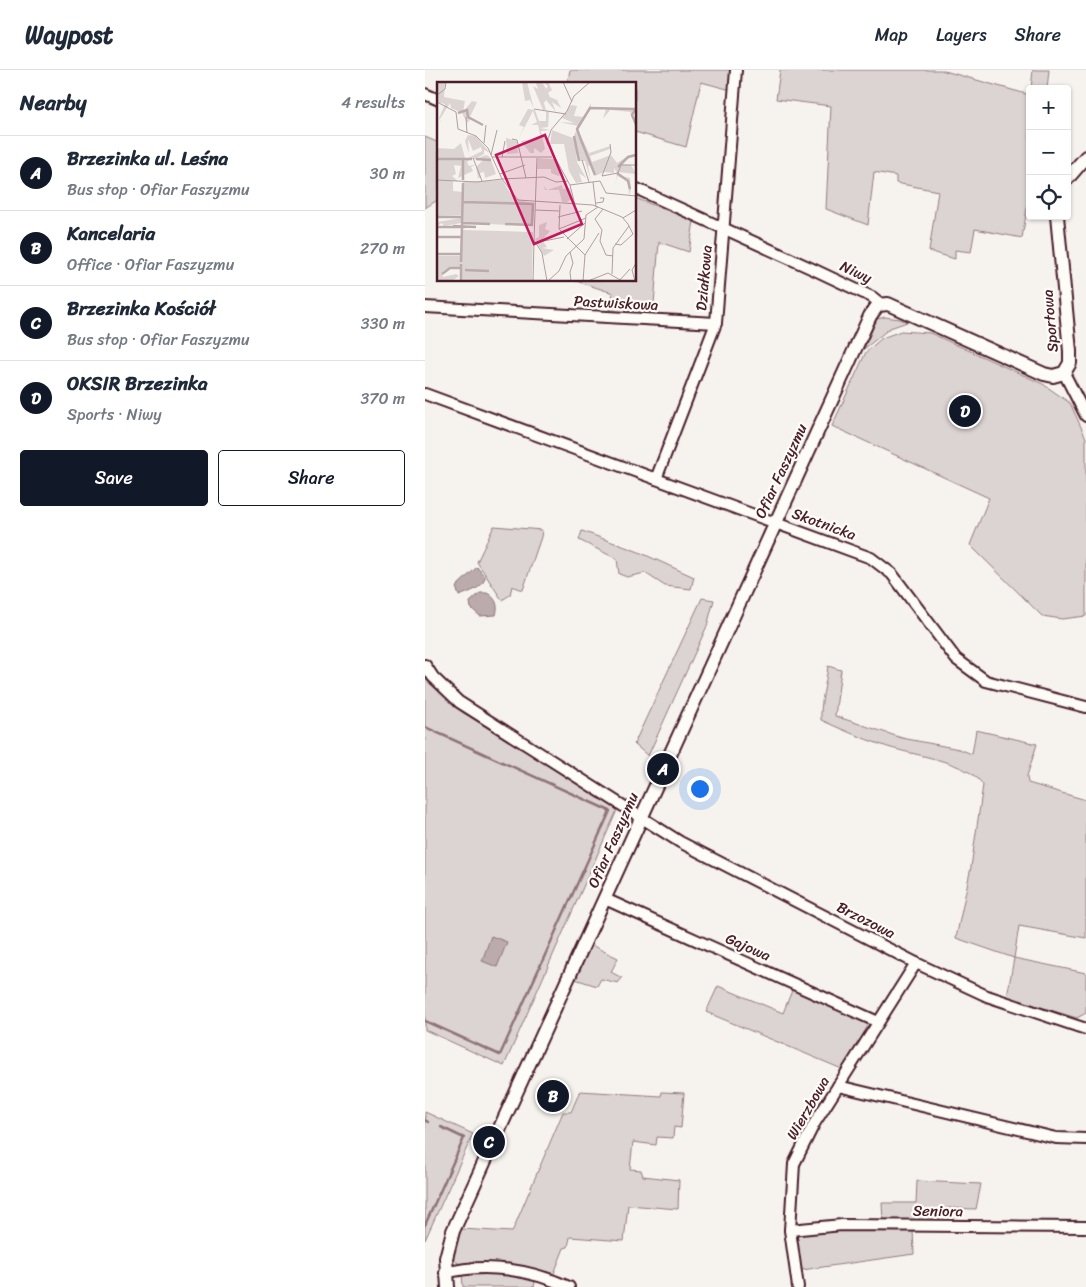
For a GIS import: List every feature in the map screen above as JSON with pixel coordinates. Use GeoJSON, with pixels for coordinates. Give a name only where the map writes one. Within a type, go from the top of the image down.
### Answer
{"type":"FeatureCollection","features":[{"type":"Feature","properties":{"kind":"street","name":"Działkowa"},"geometry":{"type":"LineString","coordinates":[[656,479],[716,323],[736,70]]}},
{"type":"Feature","properties":{"kind":"street"},"geometry":{"type":"LineString","coordinates":[[425,94],[437,99]]}},
{"type":"Feature","properties":{"kind":"street"},"geometry":{"type":"LineString","coordinates":[[1071,175],[1086,157]]}},
{"type":"Feature","properties":{"kind":"street","name":"Niwy"},"geometry":{"type":"LineString","coordinates":[[636,188],[872,297],[881,304],[896,308],[1044,374],[1053,376],[1064,373]]}},
{"type":"Feature","properties":{"kind":"street","name":"Sportowa"},"geometry":{"type":"LineString","coordinates":[[1057,220],[1070,350],[1070,363],[1064,373],[1086,416]]}},
{"type":"Feature","properties":{"kind":"street","name":"Ofiar Faszyzmu"},"geometry":{"type":"LineString","coordinates":[[448,1287],[445,1273],[446,1258],[453,1231],[870,316],[881,304]]}},
{"type":"Feature","properties":{"kind":"street","name":"Pastwiskowa"},"geometry":{"type":"LineString","coordinates":[[425,307],[716,323]]}},
{"type":"Feature","properties":{"kind":"street","name":"Skotnicka"},"geometry":{"type":"LineString","coordinates":[[425,394],[871,558],[891,574],[956,659],[986,681],[1086,707]]}},
{"type":"Feature","properties":{"kind":"street","name":"Brzozowa"},"geometry":{"type":"LineString","coordinates":[[425,665],[433,677],[459,702],[535,752],[680,842],[916,963],[987,996],[1086,1029]]}},
{"type":"Feature","properties":{"kind":"street","name":"Gajowa"},"geometry":{"type":"LineString","coordinates":[[605,899],[878,1022]]}},
{"type":"Feature","properties":{"kind":"street","name":"Wierzbowa"},"geometry":{"type":"LineString","coordinates":[[798,1287],[790,1230],[794,1164],[814,1124],[916,963]]}},
{"type":"Feature","properties":{"kind":"street"},"geometry":{"type":"LineString","coordinates":[[838,1086],[1056,1138],[1086,1139]]}},
{"type":"Feature","properties":{"kind":"street","name":"Seniora"},"geometry":{"type":"LineString","coordinates":[[790,1230],[842,1225],[1086,1227]]}},
{"type":"Feature","properties":{"kind":"street"},"geometry":{"type":"LineString","coordinates":[[445,1273],[460,1269],[514,1269],[545,1276],[569,1287]]}},
{"type":"Feature","properties":{"kind":"shaded area"},"geometry":{"type":"Polygon","coordinates":[[[570,70],[733,70],[731,90],[701,82],[686,147],[636,132],[636,82],[567,82],[570,70]]]}},
{"type":"Feature","properties":{"kind":"shaded area"},"geometry":{"type":"Polygon","coordinates":[[[780,70],[941,70],[1026,94],[1026,214],[1022,238],[975,229],[971,252],[955,250],[955,259],[929,251],[938,191],[896,183],[896,176],[874,172],[868,225],[826,209],[831,106],[776,99],[780,70]]]}},
{"type":"Feature","properties":{"kind":"shaded area"},"geometry":{"type":"Polygon","coordinates":[[[1033,70],[1049,70],[1047,85],[1031,85],[1033,70]]]}},
{"type":"Feature","properties":{"kind":"shaded area"},"geometry":{"type":"Polygon","coordinates":[[[425,137],[437,142],[437,200],[425,208],[425,137]]]}},
{"type":"Feature","properties":{"kind":"shaded area"},"geometry":{"type":"Polygon","coordinates":[[[636,198],[694,221],[689,252],[659,242],[653,316],[609,310],[613,293],[576,281],[636,281],[636,198]]]}},
{"type":"Feature","properties":{"kind":"shaded area"},"geometry":{"type":"Polygon","coordinates":[[[885,317],[907,322],[890,328],[864,349],[877,319],[885,317]]]}},
{"type":"Feature","properties":{"kind":"shaded area"},"geometry":{"type":"Polygon","coordinates":[[[901,331],[930,333],[1043,384],[1070,403],[1086,438],[1086,616],[1062,619],[1042,616],[970,545],[989,498],[832,426],[866,352],[882,338],[901,331]]]}},
{"type":"Feature","properties":{"kind":"shaded area"},"geometry":{"type":"Polygon","coordinates":[[[494,526],[542,530],[523,590],[512,586],[510,595],[502,600],[477,562],[494,526]]]}},
{"type":"Feature","properties":{"kind":"shaded area"},"geometry":{"type":"Polygon","coordinates":[[[582,531],[639,552],[694,577],[691,589],[665,586],[645,573],[627,577],[619,574],[617,559],[579,540],[582,531]]]}},
{"type":"Feature","properties":{"kind":"shaded area"},"geometry":{"type":"Polygon","coordinates":[[[477,567],[485,577],[484,581],[475,589],[459,596],[456,587],[477,567]]]}},
{"type":"Feature","properties":{"kind":"shaded area"},"geometry":{"type":"Polygon","coordinates":[[[480,593],[487,593],[493,597],[497,605],[496,615],[480,616],[471,608],[470,602],[480,593]]]}},
{"type":"Feature","properties":{"kind":"shaded area"},"geometry":{"type":"Polygon","coordinates":[[[702,598],[714,600],[707,626],[648,756],[634,744],[702,598]]]}},
{"type":"Feature","properties":{"kind":"shaded area"},"geometry":{"type":"Polygon","coordinates":[[[828,666],[841,670],[835,716],[902,738],[959,749],[972,754],[976,730],[1037,744],[1027,776],[1028,783],[1086,800],[1086,938],[1019,926],[1014,958],[956,938],[971,867],[983,785],[965,770],[951,764],[893,749],[821,720],[822,700],[828,666]]]}},
{"type":"Feature","properties":{"kind":"shaded area"},"geometry":{"type":"Polygon","coordinates":[[[425,679],[462,712],[618,808],[504,1066],[425,1030],[425,679]]]}},
{"type":"Feature","properties":{"kind":"shaded area"},"geometry":{"type":"Polygon","coordinates":[[[491,936],[507,942],[497,967],[482,961],[491,936]]]}},
{"type":"Feature","properties":{"kind":"shaded area"},"geometry":{"type":"Polygon","coordinates":[[[591,945],[618,958],[611,972],[622,978],[618,983],[601,979],[597,986],[575,979],[591,945]]]}},
{"type":"Feature","properties":{"kind":"shaded area"},"geometry":{"type":"Polygon","coordinates":[[[1014,958],[1086,973],[1086,1013],[1077,1018],[1007,997],[1014,958]]]}},
{"type":"Feature","properties":{"kind":"shaded area"},"geometry":{"type":"Polygon","coordinates":[[[718,986],[783,1013],[793,988],[870,1024],[842,1069],[706,1012],[718,986]]]}},
{"type":"Feature","properties":{"kind":"shaded area"},"geometry":{"type":"Polygon","coordinates":[[[580,1091],[661,1096],[662,1092],[684,1093],[681,1128],[674,1127],[673,1138],[657,1137],[656,1145],[633,1142],[630,1169],[641,1170],[643,1176],[679,1180],[678,1209],[628,1205],[624,1241],[570,1237],[568,1247],[564,1248],[553,1276],[464,1267],[454,1260],[455,1247],[461,1229],[512,1232],[563,1112],[571,1112],[580,1091]]]}},
{"type":"Feature","properties":{"kind":"shaded area"},"geometry":{"type":"Polygon","coordinates":[[[425,1112],[473,1134],[425,1240],[425,1112]]]}},
{"type":"Feature","properties":{"kind":"shaded area"},"geometry":{"type":"Polygon","coordinates":[[[917,1181],[981,1184],[976,1209],[945,1208],[937,1224],[883,1222],[882,1203],[916,1203],[917,1181]]]}},
{"type":"Feature","properties":{"kind":"shaded area"},"geometry":{"type":"Polygon","coordinates":[[[839,1229],[913,1229],[914,1254],[802,1270],[794,1237],[800,1233],[839,1229]]]}},
{"type":"Feature","properties":{"kind":"shaded area"},"geometry":{"type":"Polygon","coordinates":[[[513,1274],[536,1277],[534,1287],[463,1287],[462,1275],[513,1274]]]}},
{"type":"Feature","properties":{"kind":"waterway"},"geometry":{"type":"LineString","coordinates":[[425,727],[610,811],[500,1055],[425,1021]]}},
{"type":"Feature","properties":{"kind":"waterway"},"geometry":{"type":"LineString","coordinates":[[425,1225],[464,1138],[441,1127]]}},
{"type":"Feature","properties":{"kind":"place","name":"OKSIR Brzezinka"},"geometry":{"type":"Point","coordinates":[965,411]}},
{"type":"Feature","properties":{"kind":"place","name":"Brzezinka ul. Leśna"},"geometry":{"type":"Point","coordinates":[663,769]}},
{"type":"Feature","properties":{"kind":"place","name":"Kancelaria"},"geometry":{"type":"Point","coordinates":[553,1096]}},
{"type":"Feature","properties":{"kind":"place","name":"Brzezinka Kościół"},"geometry":{"type":"Point","coordinates":[489,1142]}}]}
